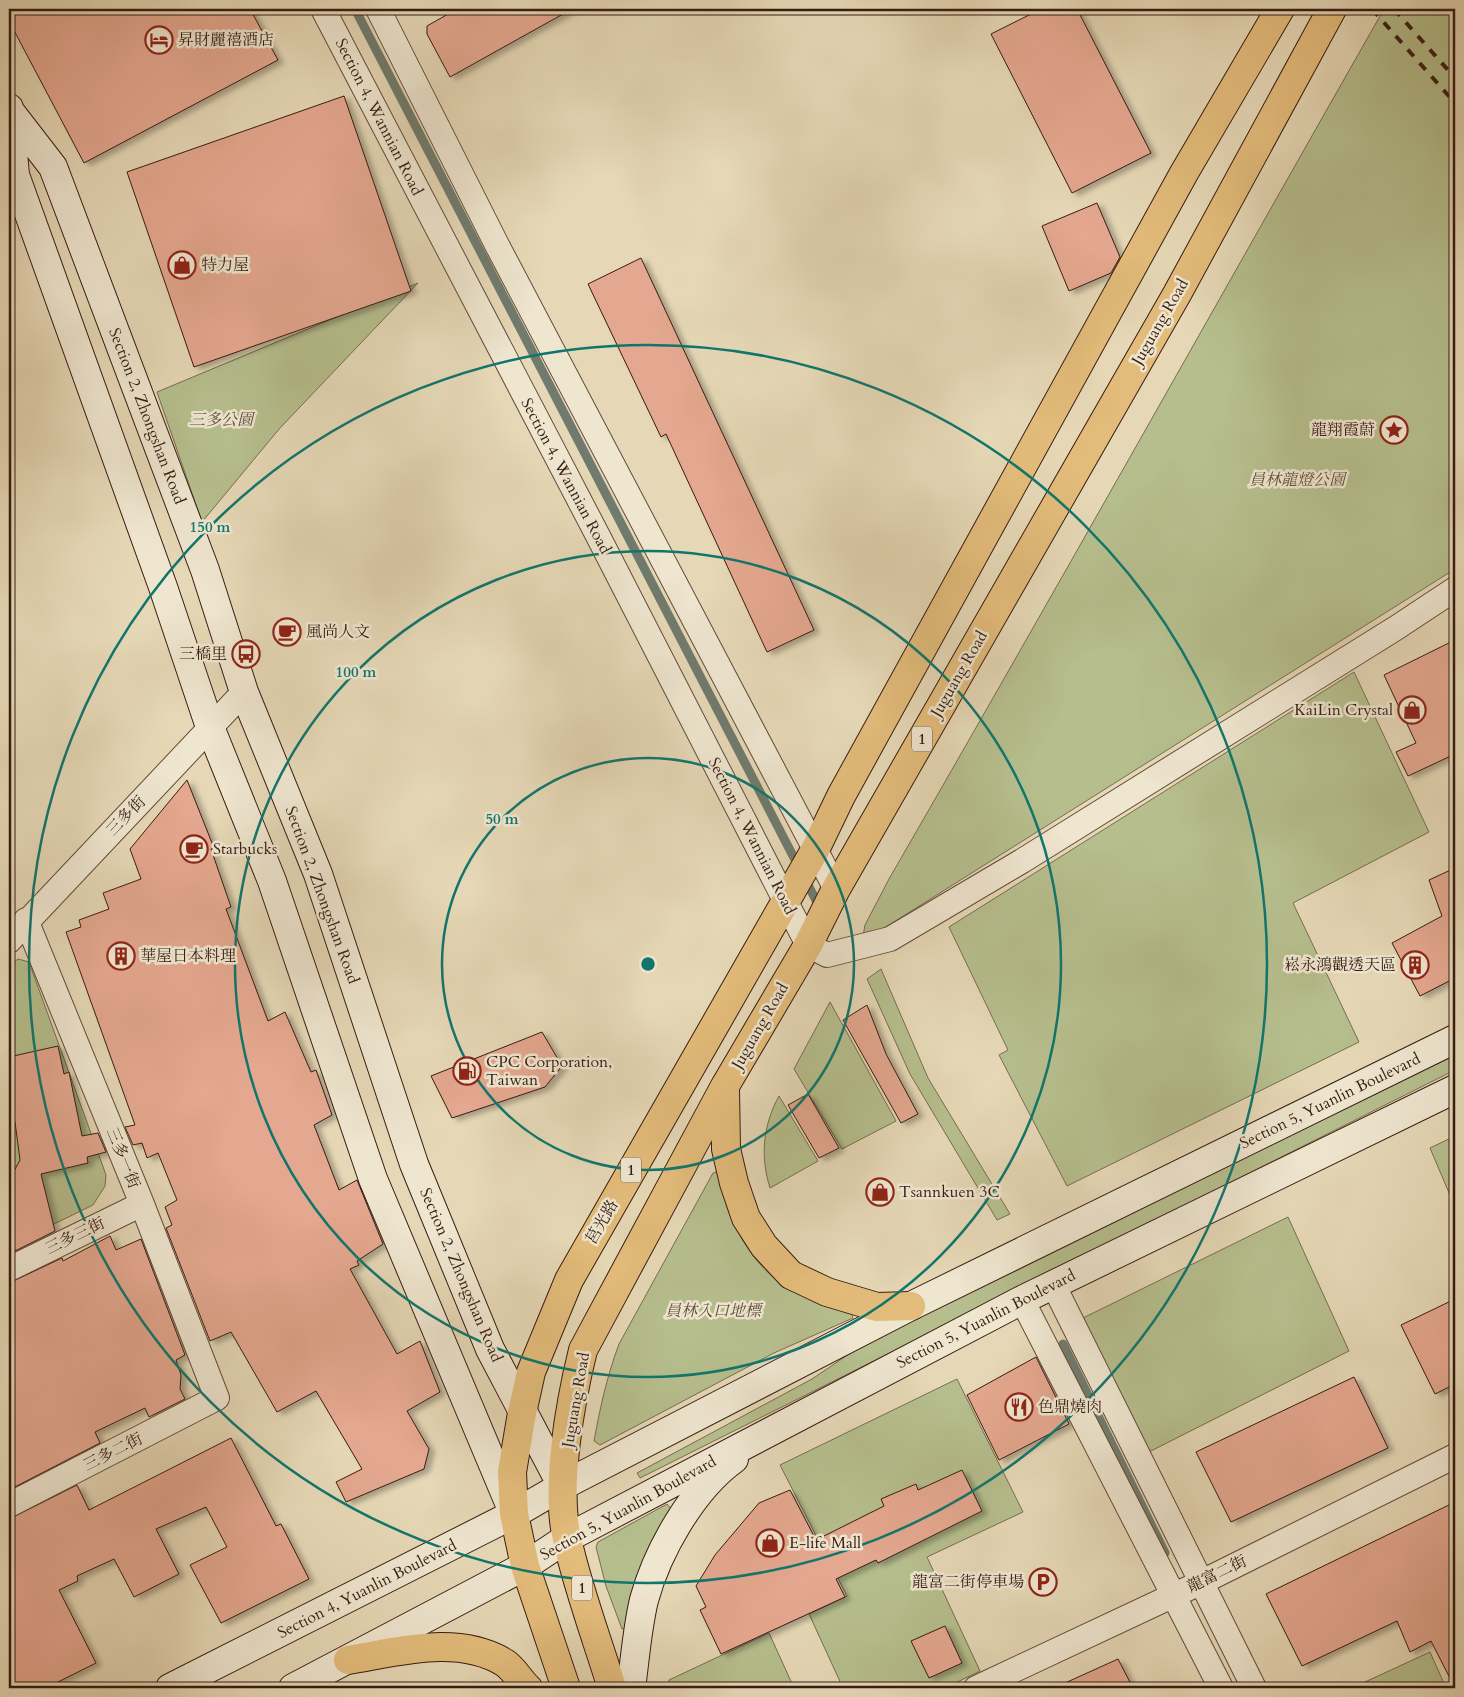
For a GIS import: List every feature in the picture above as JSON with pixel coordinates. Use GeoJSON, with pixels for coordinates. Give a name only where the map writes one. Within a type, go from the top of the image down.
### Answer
{"type":"FeatureCollection","features":[{"type":"Feature","properties":{"kind":"main road","name":"1"},"geometry":{"type":"LineString","coordinates":[[815,850],[841,796],[1092,339],[1184,174],[1280,9]]}},
{"type":"Feature","properties":{"kind":"main road","name":"Juguang Road"},"geometry":{"type":"LineString","coordinates":[[562,1486],[576,1381],[583,1350],[725,1086],[808,945],[836,889],[1177,294],[1332,9]]}},
{"type":"Feature","properties":{"kind":"main road","name":"Section 2, Zhongshan Road"},"geometry":{"type":"LineString","coordinates":[[9,109],[52,167],[205,570],[244,692],[318,874],[414,1164],[490,1349],[562,1486],[567,1538],[612,1688]]}},
{"type":"Feature","properties":{"kind":"main road","name":"Section 2, Zhongshan Road"},"geometry":{"type":"LineString","coordinates":[[9,109],[15,175],[163,587],[210,727],[272,882],[373,1179],[514,1514],[525,1566],[566,1688]]}},
{"type":"Feature","properties":{"kind":"main road","name":"莒光路"},"geometry":{"type":"LineString","coordinates":[[514,1514],[512,1472],[531,1372],[569,1280],[785,899],[815,850]]}},
{"type":"Feature","properties":{"kind":"main road","name":"Section 5, Yuanlin Boulevard"},"geometry":{"type":"LineString","coordinates":[[562,1486],[911,1306],[1455,1040]]}},
{"type":"Feature","properties":{"kind":"main road"},"geometry":{"type":"LineString","coordinates":[[725,1086],[726,1149],[732,1174],[746,1218],[764,1246],[791,1275],[827,1292],[877,1307],[911,1306]]}},
{"type":"Feature","properties":{"kind":"main road","name":"Section 5, Yuanlin Boulevard"},"geometry":{"type":"LineString","coordinates":[[525,1566],[567,1538],[787,1421],[1053,1284],[1455,1089]]}},
{"type":"Feature","properties":{"kind":"main road"},"geometry":{"type":"LineString","coordinates":[[631,1688],[644,1601],[664,1548],[698,1495],[729,1463],[787,1421]]}},
{"type":"Feature","properties":{"kind":"main road","name":"Section 4, Yuanlin Boulevard"},"geometry":{"type":"LineString","coordinates":[[170,1688],[514,1514],[562,1486]]}},
{"type":"Feature","properties":{"kind":"main road"},"geometry":{"type":"LineString","coordinates":[[293,1688],[525,1566]]}},
{"type":"Feature","properties":{"kind":"main road"},"geometry":{"type":"LineString","coordinates":[[348,1660],[427,1646],[472,1650],[506,1664],[528,1688]]}},
{"type":"Feature","properties":{"kind":"street","name":"Section 4, Wannian Road"},"geometry":{"type":"LineString","coordinates":[[323,9],[808,945]]}},
{"type":"Feature","properties":{"kind":"street"},"geometry":{"type":"LineString","coordinates":[[378,9],[497,245],[836,889]]}},
{"type":"Feature","properties":{"kind":"street"},"geometry":{"type":"LineString","coordinates":[[808,945],[827,955],[890,939],[1030,856],[1396,628],[1455,589]]}},
{"type":"Feature","properties":{"kind":"street","name":"三多街"},"geometry":{"type":"LineString","coordinates":[[9,941],[26,920],[244,692]]}},
{"type":"Feature","properties":{"kind":"street","name":"三多一街"},"geometry":{"type":"LineString","coordinates":[[26,920],[142,1204],[217,1398]]}},
{"type":"Feature","properties":{"kind":"street","name":"三多三街"},"geometry":{"type":"LineString","coordinates":[[9,1269],[142,1204]]}},
{"type":"Feature","properties":{"kind":"street"},"geometry":{"type":"LineString","coordinates":[[1053,1284],[1254,1688]]}},
{"type":"Feature","properties":{"kind":"street"},"geometry":{"type":"LineString","coordinates":[[1022,1300],[1175,1595],[1221,1688]]}},
{"type":"Feature","properties":{"kind":"street","name":"三多二街"},"geometry":{"type":"LineString","coordinates":[[9,1505],[217,1398]]}},
{"type":"Feature","properties":{"kind":"street","name":"龍富二街"},"geometry":{"type":"LineString","coordinates":[[976,1688],[1202,1582],[1455,1456]]}},
{"type":"Feature","properties":{"kind":"green space","name":"員林龍燈公園"},"geometry":{"type":"Polygon","coordinates":[[[1384,9],[1455,9],[1455,569],[862,942],[865,925],[889,879],[1384,9]]]}},
{"type":"Feature","properties":{"kind":"green space","name":"三多公園"},"geometry":{"type":"Polygon","coordinates":[[[418,283],[280,428],[202,522],[157,392],[418,283]]]}},
{"type":"Feature","properties":{"kind":"green space"},"geometry":{"type":"Polygon","coordinates":[[[1354,672],[1429,832],[1293,903],[1359,1042],[1067,1186],[999,1055],[1008,1050],[949,927],[1354,672]]]}},
{"type":"Feature","properties":{"kind":"green space"},"geometry":{"type":"Polygon","coordinates":[[[18,959],[29,962],[106,1175],[105,1186],[93,1205],[9,1246],[9,966],[18,959]]]}},
{"type":"Feature","properties":{"kind":"green space"},"geometry":{"type":"Polygon","coordinates":[[[881,969],[928,1078],[1010,1214],[997,1220],[910,1074],[867,979],[881,969]]]}},
{"type":"Feature","properties":{"kind":"green space"},"geometry":{"type":"Polygon","coordinates":[[[830,1002],[896,1121],[842,1149],[794,1069],[830,1002]]]}},
{"type":"Feature","properties":{"kind":"green space"},"geometry":{"type":"Polygon","coordinates":[[[1455,1055],[1455,1070],[640,1478],[637,1473],[812,1379],[861,1346],[1455,1055]]]}},
{"type":"Feature","properties":{"kind":"green space"},"geometry":{"type":"Polygon","coordinates":[[[779,1096],[818,1161],[770,1188],[764,1152],[766,1129],[779,1096]]]}},
{"type":"Feature","properties":{"kind":"green space"},"geometry":{"type":"Polygon","coordinates":[[[1455,1136],[1455,1207],[1430,1148],[1455,1136]]]}},
{"type":"Feature","properties":{"kind":"green space","name":"員林入口地標"},"geometry":{"type":"Polygon","coordinates":[[[719,1171],[722,1188],[733,1222],[752,1254],[764,1268],[791,1290],[812,1299],[850,1310],[853,1318],[774,1353],[600,1445],[594,1441],[596,1429],[607,1380],[619,1344],[713,1173],[719,1171]]]}},
{"type":"Feature","properties":{"kind":"green space"},"geometry":{"type":"Polygon","coordinates":[[[1288,1217],[1349,1351],[1147,1453],[1083,1318],[1288,1217]]]}},
{"type":"Feature","properties":{"kind":"green space"},"geometry":{"type":"Polygon","coordinates":[[[957,1379],[1023,1512],[927,1557],[980,1671],[945,1688],[843,1688],[809,1614],[847,1596],[780,1465],[957,1379]]]}},
{"type":"Feature","properties":{"kind":"green space"},"geometry":{"type":"Polygon","coordinates":[[[667,1504],[672,1510],[626,1628],[622,1629],[606,1586],[596,1547],[598,1542],[667,1504]]]}},
{"type":"Feature","properties":{"kind":"green space"},"geometry":{"type":"Polygon","coordinates":[[[769,1633],[794,1688],[669,1688],[669,1680],[769,1633]]]}},
{"type":"Feature","properties":{"kind":"green space"},"geometry":{"type":"Polygon","coordinates":[[[1430,1652],[1446,1688],[1352,1688],[1430,1652]]]}},
{"type":"Feature","properties":{"kind":"building"},"geometry":{"type":"Polygon","coordinates":[[[9,9],[250,9],[278,60],[84,163],[9,21],[9,9]]]}},
{"type":"Feature","properties":{"kind":"building"},"geometry":{"type":"Polygon","coordinates":[[[457,9],[572,9],[450,77],[427,34],[427,26],[457,9]]]}},
{"type":"Feature","properties":{"kind":"building"},"geometry":{"type":"Polygon","coordinates":[[[1041,9],[1077,9],[1151,153],[1072,193],[991,34],[1041,9]]]}},
{"type":"Feature","properties":{"kind":"building"},"geometry":{"type":"Polygon","coordinates":[[[344,96],[411,291],[194,367],[127,172],[344,96]]]}},
{"type":"Feature","properties":{"kind":"building"},"geometry":{"type":"Polygon","coordinates":[[[1097,203],[1120,257],[1111,273],[1069,291],[1042,226],[1097,203]]]}},
{"type":"Feature","properties":{"kind":"building"},"geometry":{"type":"Polygon","coordinates":[[[641,258],[814,630],[767,652],[666,434],[661,437],[588,284],[641,258]]]}},
{"type":"Feature","properties":{"kind":"building"},"geometry":{"type":"Polygon","coordinates":[[[1455,640],[1455,754],[1408,776],[1396,752],[1416,743],[1384,675],[1455,640]]]}},
{"type":"Feature","properties":{"kind":"building"},"geometry":{"type":"Polygon","coordinates":[[[187,780],[214,848],[211,849],[231,907],[226,909],[268,1021],[285,1012],[311,1072],[316,1070],[332,1115],[314,1125],[339,1190],[357,1180],[383,1244],[357,1261],[359,1265],[350,1269],[397,1354],[420,1341],[440,1392],[407,1411],[429,1449],[424,1469],[346,1502],[336,1482],[362,1469],[316,1391],[277,1412],[231,1332],[210,1341],[166,1228],[172,1225],[165,1207],[177,1200],[158,1153],[147,1158],[142,1143],[133,1145],[125,1127],[135,1125],[66,932],[81,927],[79,920],[109,909],[103,893],[141,879],[130,849],[187,780]]]}},
{"type":"Feature","properties":{"kind":"building"},"geometry":{"type":"Polygon","coordinates":[[[1455,868],[1455,978],[1420,996],[1392,943],[1442,916],[1429,880],[1455,868]]]}},
{"type":"Feature","properties":{"kind":"building"},"geometry":{"type":"Polygon","coordinates":[[[867,1005],[886,1054],[918,1114],[901,1123],[843,1020],[867,1005]]]}},
{"type":"Feature","properties":{"kind":"building"},"geometry":{"type":"Polygon","coordinates":[[[542,1032],[562,1066],[545,1087],[452,1118],[431,1076],[542,1032]]]}},
{"type":"Feature","properties":{"kind":"building"},"geometry":{"type":"Polygon","coordinates":[[[58,1046],[64,1074],[69,1072],[82,1136],[98,1133],[106,1152],[87,1157],[88,1163],[41,1174],[55,1231],[9,1254],[9,1175],[13,1173],[20,1160],[15,1122],[9,1110],[9,1057],[58,1046]]]}},
{"type":"Feature","properties":{"kind":"building"},"geometry":{"type":"Polygon","coordinates":[[[808,1094],[839,1148],[819,1158],[788,1105],[808,1094]]]}},
{"type":"Feature","properties":{"kind":"building"},"geometry":{"type":"Polygon","coordinates":[[[110,1236],[116,1250],[141,1239],[185,1355],[176,1360],[181,1375],[180,1389],[185,1399],[149,1417],[145,1408],[95,1432],[100,1443],[9,1490],[9,1283],[62,1258],[63,1261],[110,1236]]]}},
{"type":"Feature","properties":{"kind":"building"},"geometry":{"type":"Polygon","coordinates":[[[1455,1299],[1455,1384],[1435,1394],[1401,1325],[1455,1299]]]}},
{"type":"Feature","properties":{"kind":"building"},"geometry":{"type":"Polygon","coordinates":[[[1036,1357],[1069,1424],[999,1460],[967,1395],[1036,1357]]]}},
{"type":"Feature","properties":{"kind":"building"},"geometry":{"type":"Polygon","coordinates":[[[1354,1377],[1388,1448],[1231,1522],[1196,1452],[1354,1377]]]}},
{"type":"Feature","properties":{"kind":"building"},"geometry":{"type":"Polygon","coordinates":[[[231,1438],[276,1526],[281,1524],[309,1579],[221,1623],[190,1565],[227,1547],[206,1507],[156,1529],[179,1574],[134,1597],[114,1559],[77,1576],[78,1581],[59,1590],[96,1663],[46,1688],[9,1688],[9,1519],[77,1485],[89,1510],[231,1438]]]}},
{"type":"Feature","properties":{"kind":"building"},"geometry":{"type":"Polygon","coordinates":[[[962,1470],[982,1511],[878,1563],[876,1560],[836,1579],[845,1597],[721,1654],[700,1610],[706,1607],[696,1586],[715,1555],[759,1503],[790,1490],[816,1540],[884,1506],[881,1499],[916,1484],[918,1490],[962,1470]]]}},
{"type":"Feature","properties":{"kind":"building"},"geometry":{"type":"Polygon","coordinates":[[[1455,1502],[1455,1688],[1431,1641],[1410,1652],[1397,1621],[1302,1666],[1266,1594],[1455,1502]]]}},
{"type":"Feature","properties":{"kind":"building"},"geometry":{"type":"Polygon","coordinates":[[[945,1626],[962,1663],[929,1678],[911,1641],[945,1626]]]}},
{"type":"Feature","properties":{"kind":"building"},"geometry":{"type":"Polygon","coordinates":[[[1118,1659],[1133,1688],[1054,1688],[1118,1659]]]}},
{"type":"Feature","properties":{"kind":"waterway"},"geometry":{"type":"LineString","coordinates":[[355,9],[821,910]]}},
{"type":"Feature","properties":{"kind":"waterway"},"geometry":{"type":"LineString","coordinates":[[1063,1344],[1165,1553]]}},
{"type":"Feature","properties":{"kind":"railway"},"geometry":{"type":"LineString","coordinates":[[1372,9],[1455,103]]}},
{"type":"Feature","properties":{"kind":"railway"},"geometry":{"type":"LineString","coordinates":[[1394,9],[1455,78]]}},
{"type":"Feature","properties":{"kind":"place","name":"昇財麗禧酒店"},"geometry":{"type":"Point","coordinates":[159,40]}},
{"type":"Feature","properties":{"kind":"place","name":"特力屋"},"geometry":{"type":"Point","coordinates":[182,265]}},
{"type":"Feature","properties":{"kind":"place","name":"龍翔霞蔚"},"geometry":{"type":"Point","coordinates":[1394,430]}},
{"type":"Feature","properties":{"kind":"place","name":"風尚人文"},"geometry":{"type":"Point","coordinates":[287,632]}},
{"type":"Feature","properties":{"kind":"place","name":"三橋里"},"geometry":{"type":"Point","coordinates":[246,654]}},
{"type":"Feature","properties":{"kind":"place","name":"KaiLin Crystal"},"geometry":{"type":"Point","coordinates":[1412,710]}},
{"type":"Feature","properties":{"kind":"place","name":"Starbucks"},"geometry":{"type":"Point","coordinates":[194,849]}},
{"type":"Feature","properties":{"kind":"place","name":"華屋日本料理"},"geometry":{"type":"Point","coordinates":[121,956]}},
{"type":"Feature","properties":{"kind":"place","name":"崧永鴻觀透天區"},"geometry":{"type":"Point","coordinates":[1415,965]}},
{"type":"Feature","properties":{"kind":"place","name":"CPC Corporation, Taiwan"},"geometry":{"type":"Point","coordinates":[467,1071]}},
{"type":"Feature","properties":{"kind":"place","name":"Tsannkuen 3C"},"geometry":{"type":"Point","coordinates":[880,1192]}},
{"type":"Feature","properties":{"kind":"place","name":"色鼎燒肉"},"geometry":{"type":"Point","coordinates":[1019,1407]}},
{"type":"Feature","properties":{"kind":"place","name":"E-life Mall"},"geometry":{"type":"Point","coordinates":[770,1543]}},
{"type":"Feature","properties":{"kind":"place","name":"龍富二街停車場"},"geometry":{"type":"Point","coordinates":[1043,1582]}}]}
